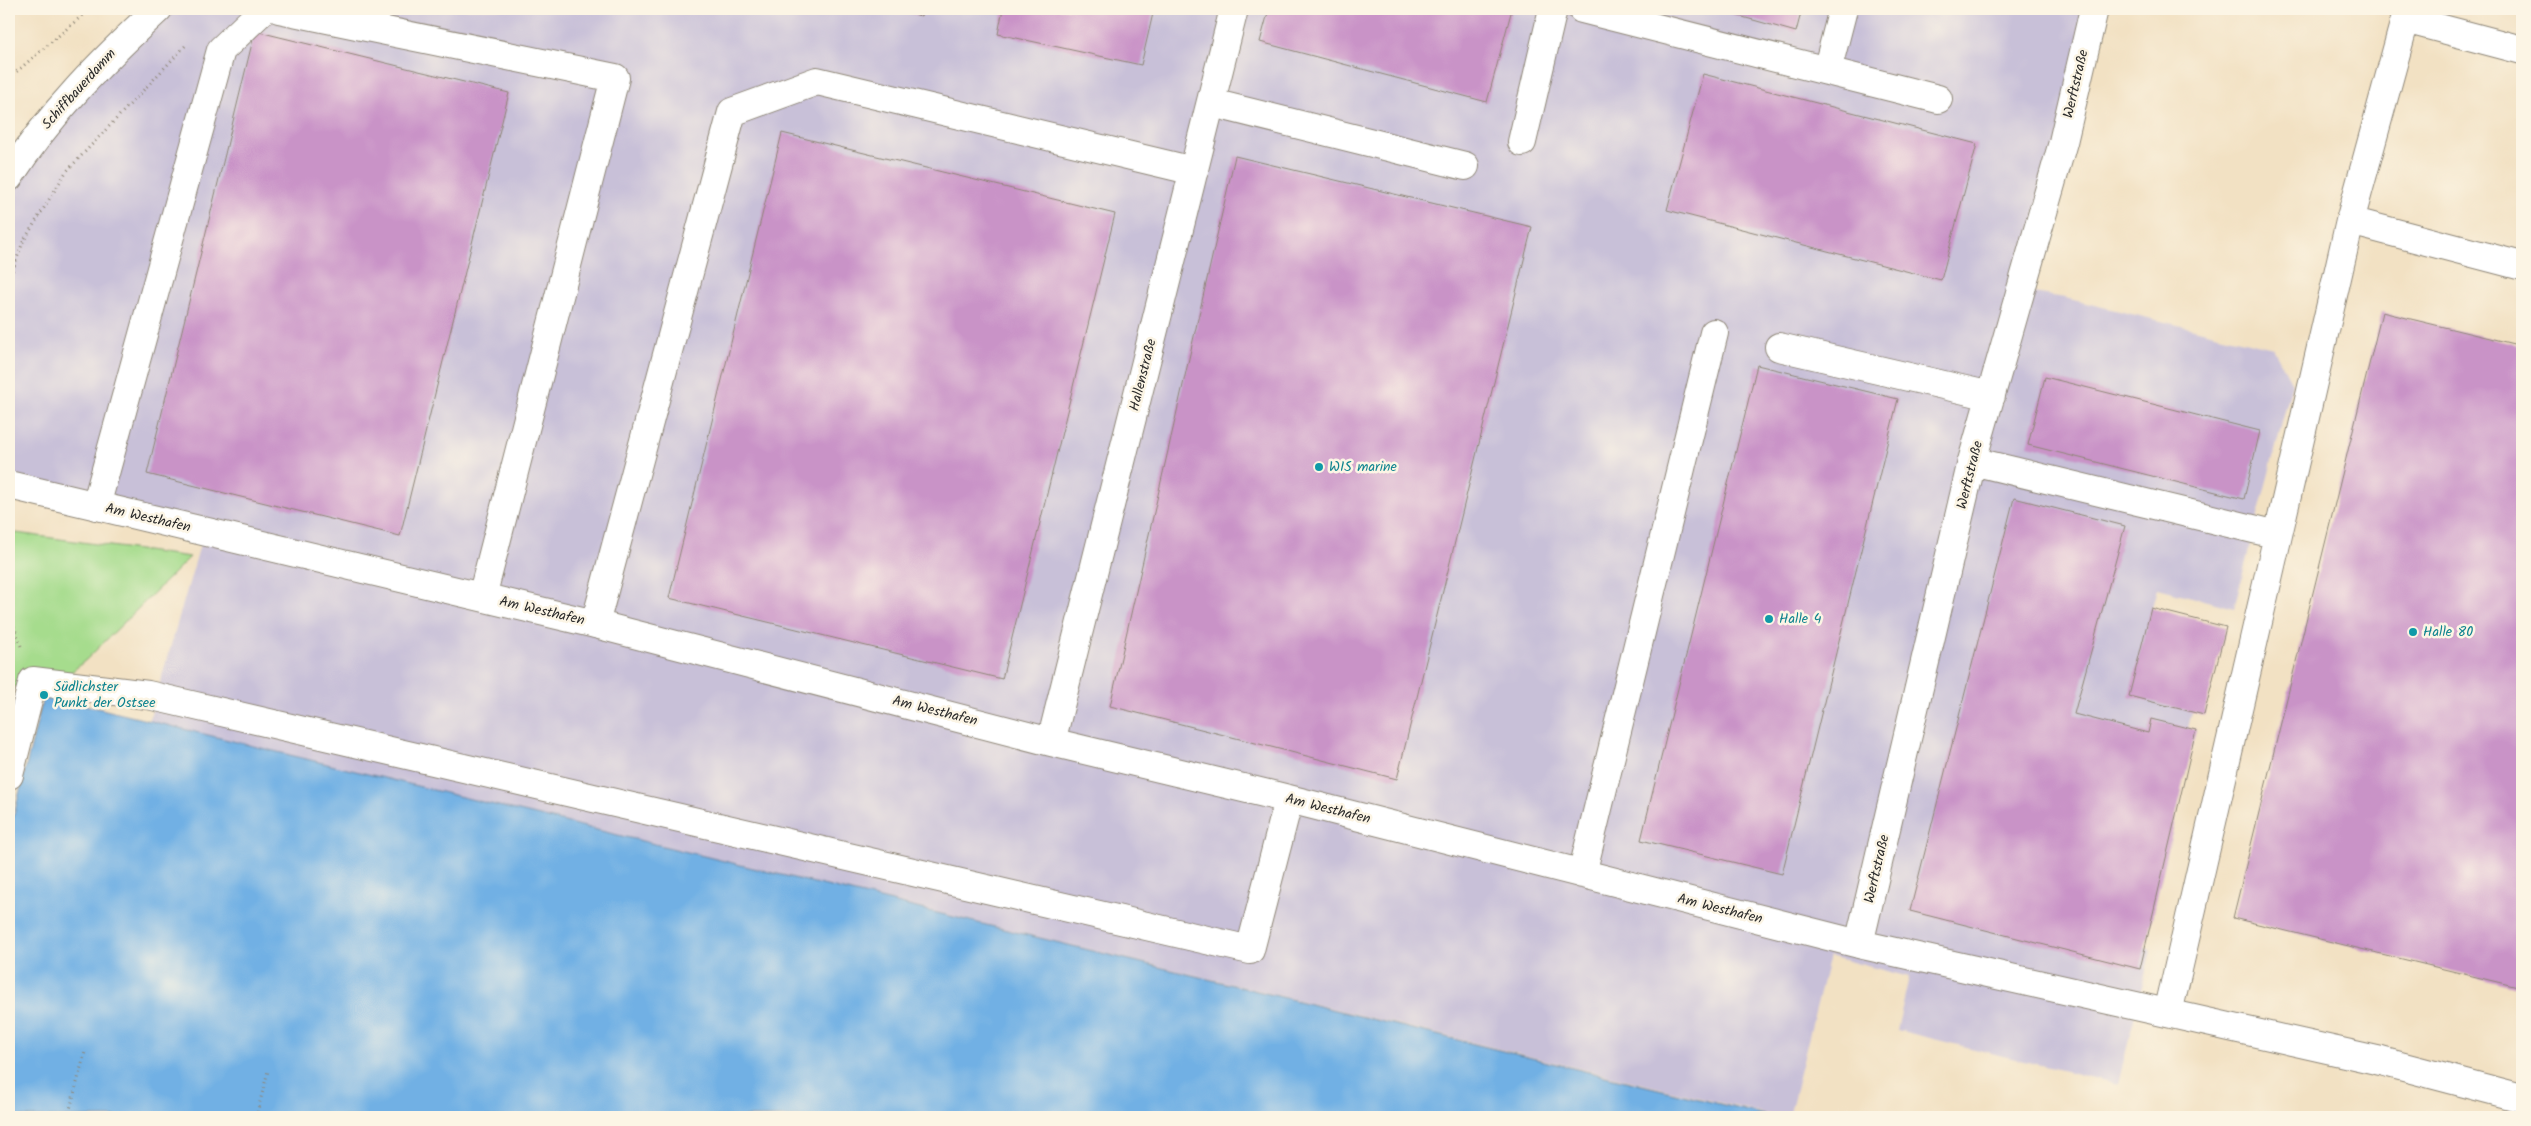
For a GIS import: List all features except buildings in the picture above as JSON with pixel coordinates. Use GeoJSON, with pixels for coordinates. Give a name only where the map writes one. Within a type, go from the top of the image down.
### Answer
{"type":"FeatureCollection","features":[{"type":"Feature","properties":{"kind":"street","name":"Schiffbauerdamm"},"geometry":{"type":"LineString","coordinates":[[9,177],[50,119],[95,68],[158,9]]}},
{"type":"Feature","properties":{"kind":"street"},"geometry":{"type":"LineString","coordinates":[[96,506],[220,50],[264,9]]}},
{"type":"Feature","properties":{"kind":"street"},"geometry":{"type":"LineString","coordinates":[[278,9],[615,78],[482,597]]}},
{"type":"Feature","properties":{"kind":"street","name":"Hallenstraße"},"geometry":{"type":"LineString","coordinates":[[1052,742],[1234,9]]}},
{"type":"Feature","properties":{"kind":"street"},"geometry":{"type":"LineString","coordinates":[[1522,142],[1552,9]]}},
{"type":"Feature","properties":{"kind":"street"},"geometry":{"type":"LineString","coordinates":[[1582,9],[1938,99]]}},
{"type":"Feature","properties":{"kind":"street"},"geometry":{"type":"LineString","coordinates":[[1826,71],[1843,9]]}},
{"type":"Feature","properties":{"kind":"street","name":"Werftstraße"},"geometry":{"type":"LineString","coordinates":[[1860,944],[1972,461],[2063,142],[2094,9]]}},
{"type":"Feature","properties":{"kind":"street"},"geometry":{"type":"LineString","coordinates":[[2168,1013],[2350,221],[2407,14],[2522,50]]}},
{"type":"Feature","properties":{"kind":"street"},"geometry":{"type":"LineString","coordinates":[[595,624],[732,112],[817,81],[1194,171]]}},
{"type":"Feature","properties":{"kind":"street"},"geometry":{"type":"LineString","coordinates":[[1212,103],[1465,166]]}},
{"type":"Feature","properties":{"kind":"street"},"geometry":{"type":"LineString","coordinates":[[2350,221],[2522,266]]}},
{"type":"Feature","properties":{"kind":"street"},"geometry":{"type":"LineString","coordinates":[[1582,874],[1714,333]]}},
{"type":"Feature","properties":{"kind":"street"},"geometry":{"type":"LineString","coordinates":[[1778,347],[1991,396]]}},
{"type":"Feature","properties":{"kind":"street"},"geometry":{"type":"LineString","coordinates":[[1972,461],[2278,535]]}},
{"type":"Feature","properties":{"kind":"street","name":"Am Westhafen"},"geometry":{"type":"LineString","coordinates":[[9,485],[595,624],[1052,742],[1290,799],[1860,944],[2381,1062],[2522,1098]]}},
{"type":"Feature","properties":{"kind":"street"},"geometry":{"type":"LineString","coordinates":[[9,775],[33,680],[173,699],[1250,950],[1290,799]]}},
{"type":"Feature","properties":{"kind":"path"},"geometry":{"type":"LineString","coordinates":[[9,78],[90,9]]}},
{"type":"Feature","properties":{"kind":"path"},"geometry":{"type":"LineString","coordinates":[[9,280],[23,242],[66,172],[188,43]]}},
{"type":"Feature","properties":{"kind":"path"},"geometry":{"type":"LineString","coordinates":[[9,612],[33,680]]}},
{"type":"Feature","properties":{"kind":"path"},"geometry":{"type":"LineString","coordinates":[[68,1117],[85,1052]]}},
{"type":"Feature","properties":{"kind":"path"},"geometry":{"type":"LineString","coordinates":[[256,1117],[268,1071]]}},
{"type":"Feature","properties":{"kind":"shaded area"},"geometry":{"type":"Polygon","coordinates":[[[158,9],[2094,9],[2021,291],[2065,298],[2273,348],[2292,384],[2234,608],[2157,588],[2129,696],[2192,712],[2188,728],[2196,730],[2145,948],[2151,950],[2118,1084],[1897,1030],[1909,977],[1829,956],[1789,1117],[1779,1117],[149,721],[204,531],[9,485],[9,177],[158,9]]]}},
{"type":"Feature","properties":{"kind":"green space"},"geometry":{"type":"Polygon","coordinates":[[[9,532],[190,557],[87,659],[44,695],[14,686],[9,707],[9,532]]]}},
{"type":"Feature","properties":{"kind":"water"},"geometry":{"type":"Polygon","coordinates":[[[44,695],[1773,1117],[9,1117],[9,834],[44,695]]]}},
{"type":"Feature","properties":{"kind":"place","name":"WIS marine"},"geometry":{"type":"Point","coordinates":[1319,467]}},
{"type":"Feature","properties":{"kind":"place","name":"Halle 4"},"geometry":{"type":"Point","coordinates":[1769,619]}},
{"type":"Feature","properties":{"kind":"place","name":"Halle 80"},"geometry":{"type":"Point","coordinates":[2413,632]}},
{"type":"Feature","properties":{"kind":"place","name":"Südlichster Punkt der Ostsee"},"geometry":{"type":"Point","coordinates":[44,695]}}]}
